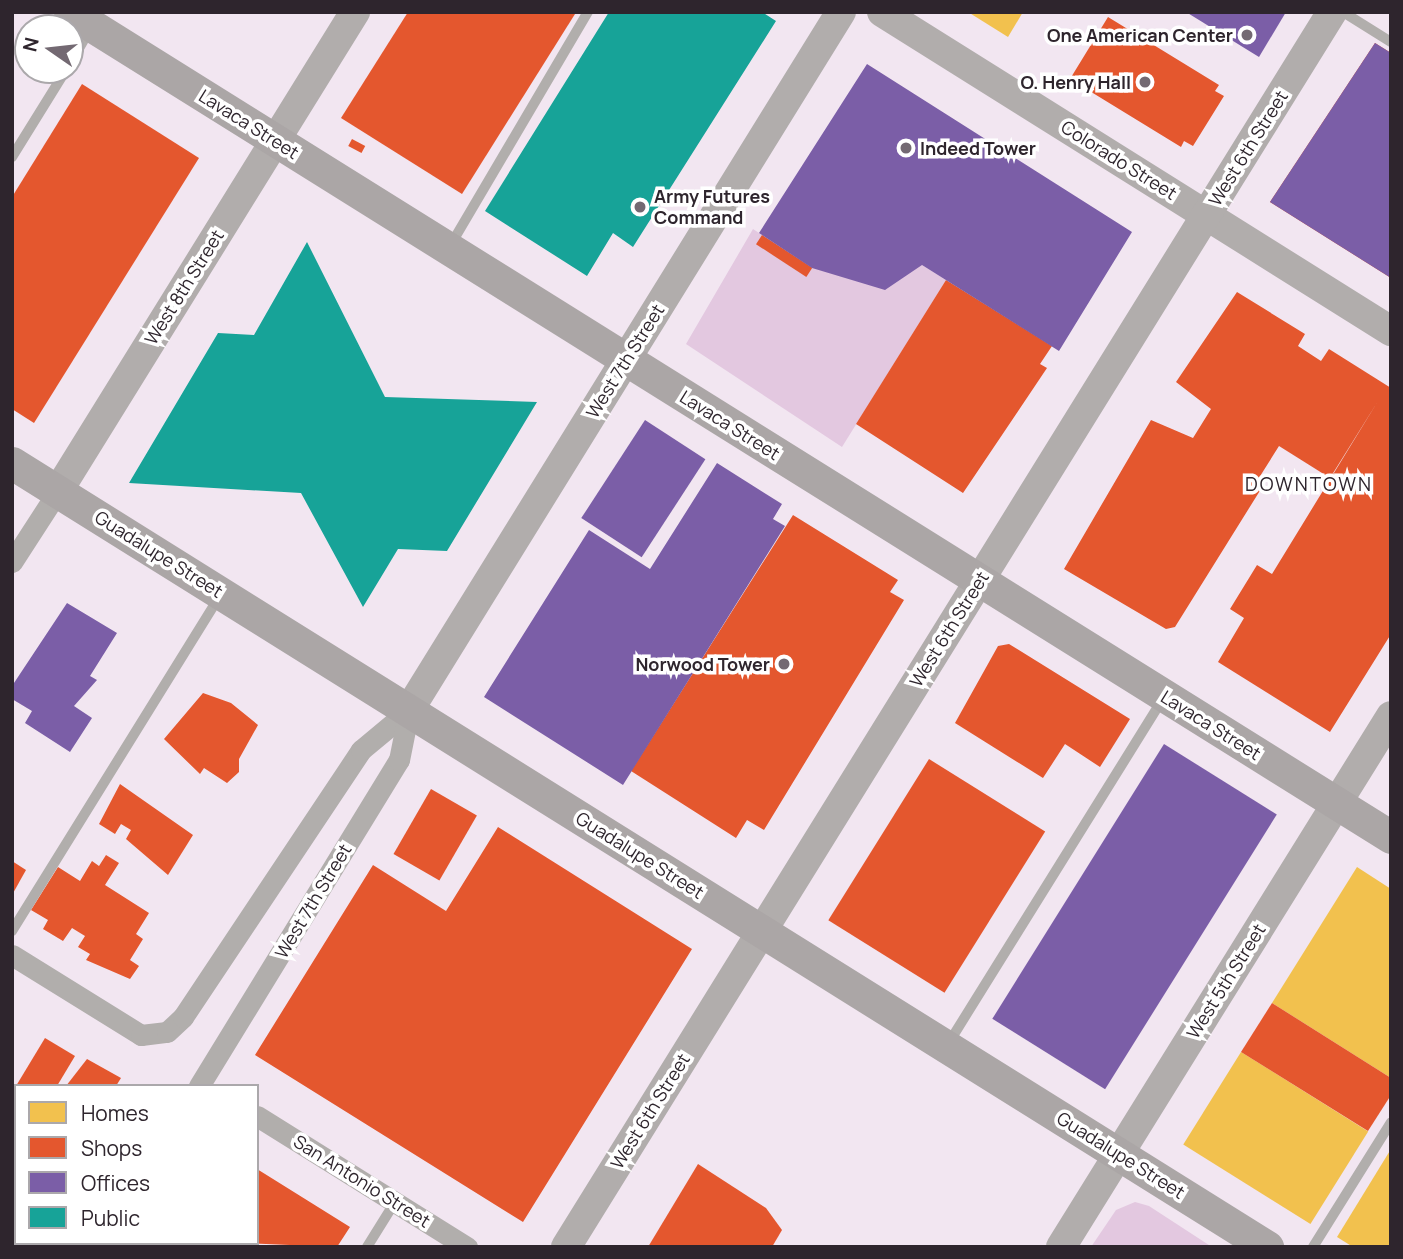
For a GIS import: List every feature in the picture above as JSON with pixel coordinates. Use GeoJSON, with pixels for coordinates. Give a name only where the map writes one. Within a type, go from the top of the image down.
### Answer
{"type":"FeatureCollection","features":[{"type":"Feature","properties":{"kind":"main road","name":"West 8th Street"},"geometry":{"type":"LineString","coordinates":[[58,491],[355,12]]}},
{"type":"Feature","properties":{"kind":"main road","name":"West 7th Street"},"geometry":{"type":"LineString","coordinates":[[409,710],[841,12]]}},
{"type":"Feature","properties":{"kind":"main road","name":"Colorado Street"},"geometry":{"type":"LineString","coordinates":[[882,12],[1391,331]]}},
{"type":"Feature","properties":{"kind":"main road","name":"West 6th Street"},"geometry":{"type":"LineString","coordinates":[[566,1247],[1332,12]]}},
{"type":"Feature","properties":{"kind":"main road","name":"Lavaca Street"},"geometry":{"type":"LineString","coordinates":[[87,17],[275,141],[1391,837]]}},
{"type":"Feature","properties":{"kind":"main road","name":"Guadalupe Street"},"geometry":{"type":"LineString","coordinates":[[12,463],[1268,1247]]}},
{"type":"Feature","properties":{"kind":"main road","name":"West 5th Street"},"geometry":{"type":"LineString","coordinates":[[1061,1247],[1391,716]]}},
{"type":"Feature","properties":{"kind":"street","name":"West 8th Street"},"geometry":{"type":"LineString","coordinates":[[12,562],[58,491]]}},
{"type":"Feature","properties":{"kind":"street","name":"West 7th Street"},"geometry":{"type":"LineString","coordinates":[[12,955],[141,1035],[167,1032],[184,1017],[360,750],[409,710]]}},
{"type":"Feature","properties":{"kind":"street","name":"West 7th Street"},"geometry":{"type":"LineString","coordinates":[[204,1084],[399,760],[409,710]]}},
{"type":"Feature","properties":{"kind":"street","name":"San Antonio Street"},"geometry":{"type":"LineString","coordinates":[[259,1117],[467,1247]]}},
{"type":"Feature","properties":{"kind":"lane"},"geometry":{"type":"LineString","coordinates":[[449,248],[588,12]]}},
{"type":"Feature","properties":{"kind":"lane"},"geometry":{"type":"LineString","coordinates":[[1343,12],[1391,42]]}},
{"type":"Feature","properties":{"kind":"lane"},"geometry":{"type":"LineString","coordinates":[[12,157],[57,84]]}},
{"type":"Feature","properties":{"kind":"lane"},"geometry":{"type":"LineString","coordinates":[[12,931],[221,593]]}},
{"type":"Feature","properties":{"kind":"lane"},"geometry":{"type":"LineString","coordinates":[[947,1046],[1164,696]]}},
{"type":"Feature","properties":{"kind":"lane"},"geometry":{"type":"LineString","coordinates":[[1313,1247],[1391,1122]]}},
{"type":"Feature","properties":{"kind":"lane"},"geometry":{"type":"LineString","coordinates":[[367,1247],[395,1202]]}},
{"type":"Feature","properties":{"kind":"shaded area"},"geometry":{"type":"Polygon","coordinates":[[[753,229],[812,268],[922,265],[946,280],[842,447],[686,344],[753,229]]]}},
{"type":"Feature","properties":{"kind":"shaded area"},"geometry":{"type":"Polygon","coordinates":[[[1135,1202],[1149,1206],[1212,1247],[1091,1247],[1116,1210],[1135,1202]]]}},
{"type":"Feature","properties":{"kind":"building: Homes"},"geometry":{"type":"Polygon","coordinates":[[[968,12],[1023,12],[1008,37],[968,12]]]}},
{"type":"Feature","properties":{"kind":"building: Homes"},"geometry":{"type":"Polygon","coordinates":[[[1357,867],[1391,889],[1391,1078],[1272,1003],[1357,867]]]}},
{"type":"Feature","properties":{"kind":"building: Homes"},"geometry":{"type":"Polygon","coordinates":[[[1241,1052],[1368,1131],[1310,1224],[1183,1144],[1241,1052]]]}},
{"type":"Feature","properties":{"kind":"building: Homes"},"geometry":{"type":"Polygon","coordinates":[[[1391,1149],[1391,1247],[1353,1247],[1337,1237],[1391,1149]]]}},
{"type":"Feature","properties":{"kind":"building: Shops"},"geometry":{"type":"Polygon","coordinates":[[[408,12],[575,14],[462,194],[341,118],[408,12]]]}},
{"type":"Feature","properties":{"kind":"building: Shops","name":"O. Henry Hall"},"geometry":{"type":"Polygon","coordinates":[[[1108,17],[1219,85],[1215,91],[1224,96],[1193,146],[1184,141],[1181,147],[1070,79],[1108,17]]]}},
{"type":"Feature","properties":{"kind":"building: Shops"},"geometry":{"type":"Polygon","coordinates":[[[1375,43],[1391,53],[1391,278],[1270,202],[1375,43]]]}},
{"type":"Feature","properties":{"kind":"building: Shops"},"geometry":{"type":"Polygon","coordinates":[[[82,84],[199,158],[34,423],[12,409],[12,197],[82,84]]]}},
{"type":"Feature","properties":{"kind":"building: Shops"},"geometry":{"type":"Polygon","coordinates":[[[352,139],[365,146],[361,153],[348,146],[352,139]]]}},
{"type":"Feature","properties":{"kind":"building: Shops"},"geometry":{"type":"Polygon","coordinates":[[[762,235],[812,268],[806,277],[756,244],[762,235]]]}},
{"type":"Feature","properties":{"kind":"building: Shops"},"geometry":{"type":"Polygon","coordinates":[[[946,280],[1052,346],[1040,364],[1047,368],[963,493],[856,424],[946,280]]]}},
{"type":"Feature","properties":{"kind":"building: Shops"},"geometry":{"type":"Polygon","coordinates":[[[1237,292],[1305,334],[1298,346],[1321,361],[1329,349],[1391,388],[1391,634],[1330,732],[1218,662],[1244,618],[1230,609],[1257,565],[1272,574],[1378,401],[1330,478],[1279,446],[1257,481],[1261,489],[1175,627],[1166,629],[1064,569],[1151,420],[1193,438],[1211,409],[1176,382],[1237,292]]]}},
{"type":"Feature","properties":{"kind":"building: Shops","name":"Norwood Tower"},"geometry":{"type":"Polygon","coordinates":[[[793,515],[898,580],[890,592],[904,600],[764,830],[747,820],[736,838],[631,771],[793,515]]]}},
{"type":"Feature","properties":{"kind":"building: Shops"},"geometry":{"type":"Polygon","coordinates":[[[1009,644],[1130,719],[1100,767],[1065,744],[1043,778],[955,723],[998,646],[1009,644]]]}},
{"type":"Feature","properties":{"kind":"building: Shops"},"geometry":{"type":"Polygon","coordinates":[[[203,693],[231,703],[258,725],[239,759],[239,772],[227,783],[204,768],[200,774],[164,739],[203,693]]]}},
{"type":"Feature","properties":{"kind":"building: Shops"},"geometry":{"type":"Polygon","coordinates":[[[929,759],[1045,832],[944,993],[828,920],[929,759]]]}},
{"type":"Feature","properties":{"kind":"building: Shops"},"geometry":{"type":"Polygon","coordinates":[[[120,784],[193,835],[168,875],[126,839],[131,830],[121,824],[115,834],[99,824],[120,784]]]}},
{"type":"Feature","properties":{"kind":"building: Shops"},"geometry":{"type":"Polygon","coordinates":[[[431,789],[477,816],[439,880],[394,854],[431,789]]]}},
{"type":"Feature","properties":{"kind":"building: Shops"},"geometry":{"type":"Polygon","coordinates":[[[498,827],[692,949],[523,1222],[255,1055],[373,865],[446,911],[498,827]]]}},
{"type":"Feature","properties":{"kind":"building: Shops"},"geometry":{"type":"Polygon","coordinates":[[[106,855],[119,863],[105,885],[149,913],[136,934],[143,939],[130,960],[139,966],[130,979],[86,960],[90,954],[78,947],[85,936],[72,928],[63,941],[43,929],[48,920],[31,910],[58,867],[80,881],[92,861],[99,866],[106,855]]]}},
{"type":"Feature","properties":{"kind":"building: Shops"},"geometry":{"type":"Polygon","coordinates":[[[12,861],[26,870],[12,895],[12,861]]]}},
{"type":"Feature","properties":{"kind":"building: Shops"},"geometry":{"type":"Polygon","coordinates":[[[1272,1003],[1391,1078],[1391,1095],[1368,1131],[1241,1052],[1272,1003]]]}},
{"type":"Feature","properties":{"kind":"building: Shops"},"geometry":{"type":"Polygon","coordinates":[[[45,1038],[75,1056],[58,1084],[17,1084],[45,1038]]]}},
{"type":"Feature","properties":{"kind":"building: Shops"},"geometry":{"type":"Polygon","coordinates":[[[87,1059],[121,1078],[117,1084],[68,1084],[87,1059]]]}},
{"type":"Feature","properties":{"kind":"building: Shops"},"geometry":{"type":"Polygon","coordinates":[[[698,1164],[766,1208],[782,1230],[772,1247],[648,1247],[698,1164]]]}},
{"type":"Feature","properties":{"kind":"building: Shops"},"geometry":{"type":"Polygon","coordinates":[[[259,1170],[350,1227],[337,1247],[259,1244],[259,1170]]]}},
{"type":"Feature","properties":{"kind":"building: Shops"},"geometry":{"type":"Polygon","coordinates":[[[128,1245],[164,1245],[127,1247],[128,1245]]]}},
{"type":"Feature","properties":{"kind":"building: Offices","name":"One American Center"},"geometry":{"type":"Polygon","coordinates":[[[1186,12],[1286,12],[1259,57],[1186,12]]]}},
{"type":"Feature","properties":{"kind":"building: Offices"},"geometry":{"type":"Polygon","coordinates":[[[1375,43],[1391,53],[1391,278],[1270,202],[1375,43]]]}},
{"type":"Feature","properties":{"kind":"building: Offices","name":"Indeed Tower"},"geometry":{"type":"Polygon","coordinates":[[[867,64],[1132,232],[1059,351],[922,265],[885,290],[812,268],[759,233],[867,64]]]}},
{"type":"Feature","properties":{"kind":"building: Offices"},"geometry":{"type":"Polygon","coordinates":[[[645,420],[705,459],[642,557],[581,518],[645,420]]]}},
{"type":"Feature","properties":{"kind":"building: Offices"},"geometry":{"type":"Polygon","coordinates":[[[717,463],[782,504],[773,519],[785,526],[623,785],[484,697],[589,530],[650,569],[717,463]]]}},
{"type":"Feature","properties":{"kind":"building: Offices"},"geometry":{"type":"Polygon","coordinates":[[[67,603],[117,633],[90,676],[97,680],[74,706],[92,718],[70,752],[25,723],[32,711],[12,699],[12,686],[67,603]]]}},
{"type":"Feature","properties":{"kind":"building: Offices"},"geometry":{"type":"Polygon","coordinates":[[[1164,744],[1277,814],[1105,1089],[992,1019],[1164,744]]]}},
{"type":"Feature","properties":{"kind":"building: Public"},"geometry":{"type":"Polygon","coordinates":[[[609,12],[762,12],[776,21],[633,247],[613,233],[587,276],[485,211],[609,12]]]}},
{"type":"Feature","properties":{"kind":"building: Public"},"geometry":{"type":"Polygon","coordinates":[[[307,242],[385,397],[537,402],[447,551],[398,549],[363,607],[301,493],[129,483],[218,333],[254,335],[307,242]]]}},
{"type":"Feature","properties":{"kind":"place","name":"One American Center"},"geometry":{"type":"Point","coordinates":[1247,35]}},
{"type":"Feature","properties":{"kind":"place","name":"O. Henry Hall"},"geometry":{"type":"Point","coordinates":[1145,82]}},
{"type":"Feature","properties":{"kind":"place","name":"Indeed Tower"},"geometry":{"type":"Point","coordinates":[906,148]}},
{"type":"Feature","properties":{"kind":"place","name":"Army Futures Command"},"geometry":{"type":"Point","coordinates":[640,207]}},
{"type":"Feature","properties":{"kind":"place","name":"Norwood Tower"},"geometry":{"type":"Point","coordinates":[784,664]}},
{"type":"Feature","properties":{"kind":"district","name":"DOWNTOWN"},"geometry":{"type":"Point","coordinates":[1309,485]}}]}
